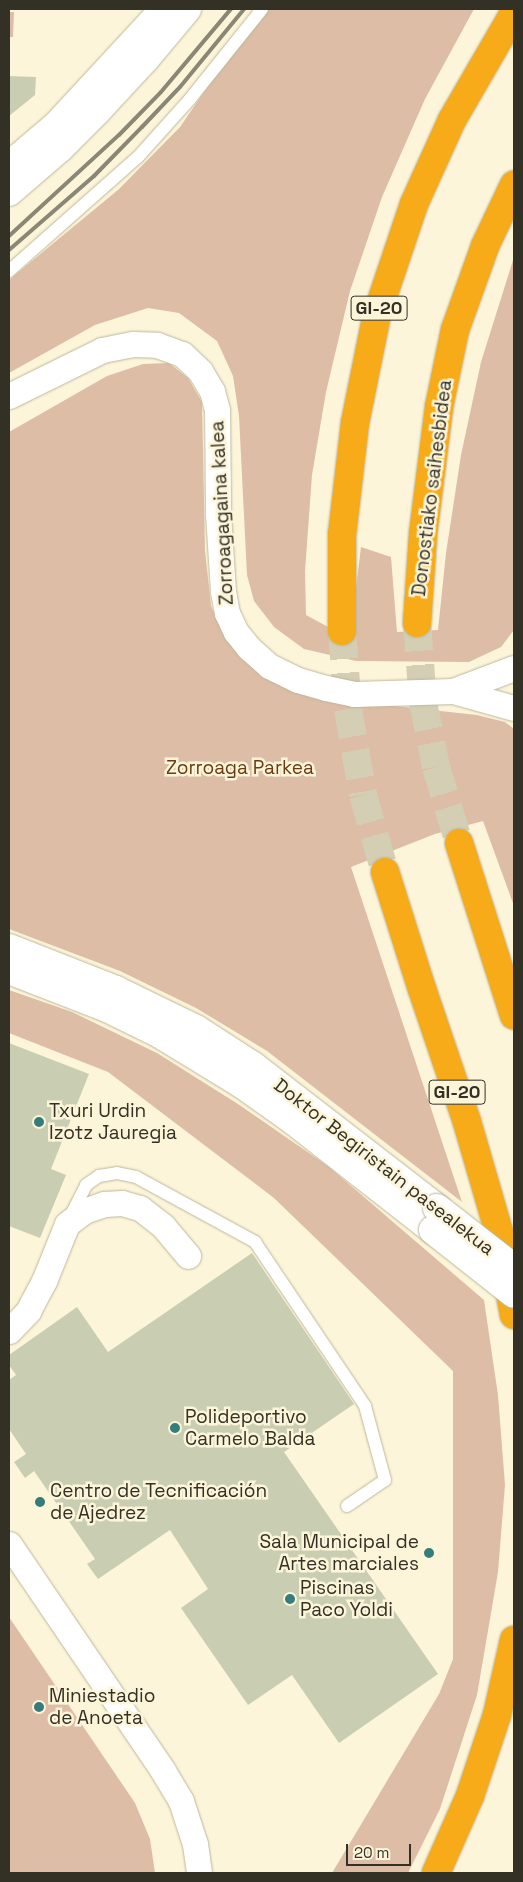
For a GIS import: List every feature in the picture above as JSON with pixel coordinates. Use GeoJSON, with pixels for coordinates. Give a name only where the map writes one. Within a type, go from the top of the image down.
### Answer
{"type":"FeatureCollection","features":[{"type":"Feature","properties":{"kind":"highway","name":"GI-20"},"geometry":{"type":"LineString","coordinates":[[342,630],[343,526],[355,423],[377,314],[414,204],[452,120],[514,13]]}},
{"type":"Feature","properties":{"kind":"highway","name":"Donostiako saihesbidea"},"geometry":{"type":"LineString","coordinates":[[417,623],[438,407],[455,330],[485,246],[514,185]]}},
{"type":"Feature","properties":{"kind":"highway"},"geometry":{"type":"LineString","coordinates":[[459,843],[514,1015]]}},
{"type":"Feature","properties":{"kind":"highway","name":"GI-20"},"geometry":{"type":"LineString","coordinates":[[385,872],[467,1122],[499,1232],[514,1315]]}},
{"type":"Feature","properties":{"kind":"highway"},"geometry":{"type":"LineString","coordinates":[[436,1873],[470,1796],[497,1715],[514,1640]]}},
{"type":"Feature","properties":{"kind":"main road"},"geometry":{"type":"LineString","coordinates":[[9,166],[57,126],[164,9]]}},
{"type":"Feature","properties":{"kind":"main road"},"geometry":{"type":"LineString","coordinates":[[9,192],[60,148],[96,112],[146,58],[187,9]]}},
{"type":"Feature","properties":{"kind":"main road","name":"Doktor Begiristain pasealekua"},"geometry":{"type":"LineString","coordinates":[[9,948],[116,990],[171,1015],[253,1066],[436,1219],[514,1294]]}},
{"type":"Feature","properties":{"kind":"main road"},"geometry":{"type":"LineString","coordinates":[[9,970],[107,1008],[176,1044],[242,1084],[436,1219]]}},
{"type":"Feature","properties":{"kind":"main road","name":"Doktor Begiristain pasealekua"},"geometry":{"type":"LineString","coordinates":[[436,1219],[514,1268]]}},
{"type":"Feature","properties":{"kind":"street","name":"Zorroagagaina kalea"},"geometry":{"type":"LineString","coordinates":[[9,396],[102,350],[133,344],[157,344],[182,354],[200,371],[212,391],[216,410],[218,505],[223,591],[227,613],[236,632],[268,666],[298,680],[326,688],[354,694],[453,692],[514,708]]}},
{"type":"Feature","properties":{"kind":"street","name":"Zorroagagaina kalea"},"geometry":{"type":"LineString","coordinates":[[453,692],[514,668]]}},
{"type":"Feature","properties":{"kind":"street"},"geometry":{"type":"LineString","coordinates":[[514,677],[514,698]]}},
{"type":"Feature","properties":{"kind":"street"},"geometry":{"type":"LineString","coordinates":[[9,1331],[32,1304],[44,1281],[67,1224],[84,1211],[104,1204],[122,1203],[140,1208],[163,1226],[188,1256]]}},
{"type":"Feature","properties":{"kind":"street"},"geometry":{"type":"LineString","coordinates":[[9,1544],[176,1792],[191,1827],[199,1873]]}},
{"type":"Feature","properties":{"kind":"lane"},"geometry":{"type":"LineString","coordinates":[[9,271],[138,157],[190,99],[262,9]]}},
{"type":"Feature","properties":{"kind":"lane"},"geometry":{"type":"LineString","coordinates":[[67,1224],[86,1185],[99,1176],[117,1173],[136,1177],[255,1242],[365,1406],[385,1480],[346,1506]]}},
{"type":"Feature","properties":{"kind":"green space"},"geometry":{"type":"Polygon","coordinates":[[[267,9],[474,9],[425,99],[382,197],[350,291],[326,392],[312,475],[305,571],[306,615],[330,628],[351,629],[361,547],[391,557],[397,632],[438,630],[446,553],[461,455],[481,362],[514,257],[514,630],[501,647],[469,662],[356,661],[304,649],[274,627],[254,601],[247,575],[239,416],[233,376],[217,341],[179,313],[148,308],[95,325],[9,373],[9,280],[119,189],[180,127],[241,38],[267,9]]]}},
{"type":"Feature","properties":{"kind":"green space"},"geometry":{"type":"Polygon","coordinates":[[[9,12],[14,12],[13,37],[9,37],[9,12]]]}},
{"type":"Feature","properties":{"kind":"green space","name":"Zorroaga Parkea"},"geometry":{"type":"Polygon","coordinates":[[[169,363],[188,378],[202,402],[205,551],[211,606],[222,631],[234,648],[386,705],[477,715],[505,722],[514,729],[514,906],[483,821],[435,834],[351,867],[462,1202],[267,1051],[196,1008],[120,971],[9,929],[9,432],[107,376],[143,364],[169,363]]]}},
{"type":"Feature","properties":{"kind":"green space"},"geometry":{"type":"Polygon","coordinates":[[[9,990],[72,1012],[157,1053],[238,1104],[329,1167],[484,1300],[498,1395],[505,1485],[498,1572],[477,1695],[440,1809],[408,1873],[332,1873],[439,1694],[453,1659],[453,1371],[274,1198],[108,1072],[9,1033],[9,990]]]}},
{"type":"Feature","properties":{"kind":"green space","name":"Miniestadio de Anoeta"},"geometry":{"type":"Polygon","coordinates":[[[9,1617],[135,1803],[150,1839],[155,1873],[9,1873],[9,1617]]]}},
{"type":"Feature","properties":{"kind":"building"},"geometry":{"type":"Polygon","coordinates":[[[9,76],[36,77],[35,95],[9,116],[9,76]]]}},
{"type":"Feature","properties":{"kind":"building","name":"Txuri Urdin Izotz Jauregia"},"geometry":{"type":"Polygon","coordinates":[[[9,1043],[89,1074],[51,1169],[66,1175],[40,1238],[9,1226],[9,1043]]]}},
{"type":"Feature","properties":{"kind":"building"},"geometry":{"type":"Polygon","coordinates":[[[252,1253],[354,1404],[284,1452],[438,1674],[339,1743],[292,1675],[248,1705],[181,1608],[208,1589],[170,1530],[98,1579],[87,1564],[95,1559],[34,1471],[25,1478],[14,1462],[26,1454],[9,1429],[9,1380],[16,1375],[9,1365],[9,1355],[77,1307],[108,1352],[252,1253]]]}},
{"type":"Feature","properties":{"kind":"tunnel"},"geometry":{"type":"LineString","coordinates":[[417,623],[423,702],[436,767],[459,843]]}},
{"type":"Feature","properties":{"kind":"tunnel"},"geometry":{"type":"LineString","coordinates":[[342,631],[348,709],[363,795],[385,872]]}},
{"type":"Feature","properties":{"kind":"railway"},"geometry":{"type":"LineString","coordinates":[[9,236],[119,135],[161,92],[231,9]]}},
{"type":"Feature","properties":{"kind":"railway"},"geometry":{"type":"LineString","coordinates":[[9,250],[94,176],[142,127],[180,87],[244,9]]}},
{"type":"Feature","properties":{"kind":"place","name":"Txuri Urdin Izotz Jauregia"},"geometry":{"type":"Point","coordinates":[39,1122]}},
{"type":"Feature","properties":{"kind":"place","name":"Polideportivo Carmelo Balda"},"geometry":{"type":"Point","coordinates":[175,1428]}},
{"type":"Feature","properties":{"kind":"place","name":"Centro de Tecnificación de Ajedrez"},"geometry":{"type":"Point","coordinates":[40,1502]}},
{"type":"Feature","properties":{"kind":"place","name":"Sala Municipal de Artes marciales"},"geometry":{"type":"Point","coordinates":[429,1553]}},
{"type":"Feature","properties":{"kind":"place","name":"Piscinas Paco Yoldi"},"geometry":{"type":"Point","coordinates":[290,1599]}},
{"type":"Feature","properties":{"kind":"place","name":"Miniestadio de Anoeta"},"geometry":{"type":"Point","coordinates":[39,1707]}}]}
